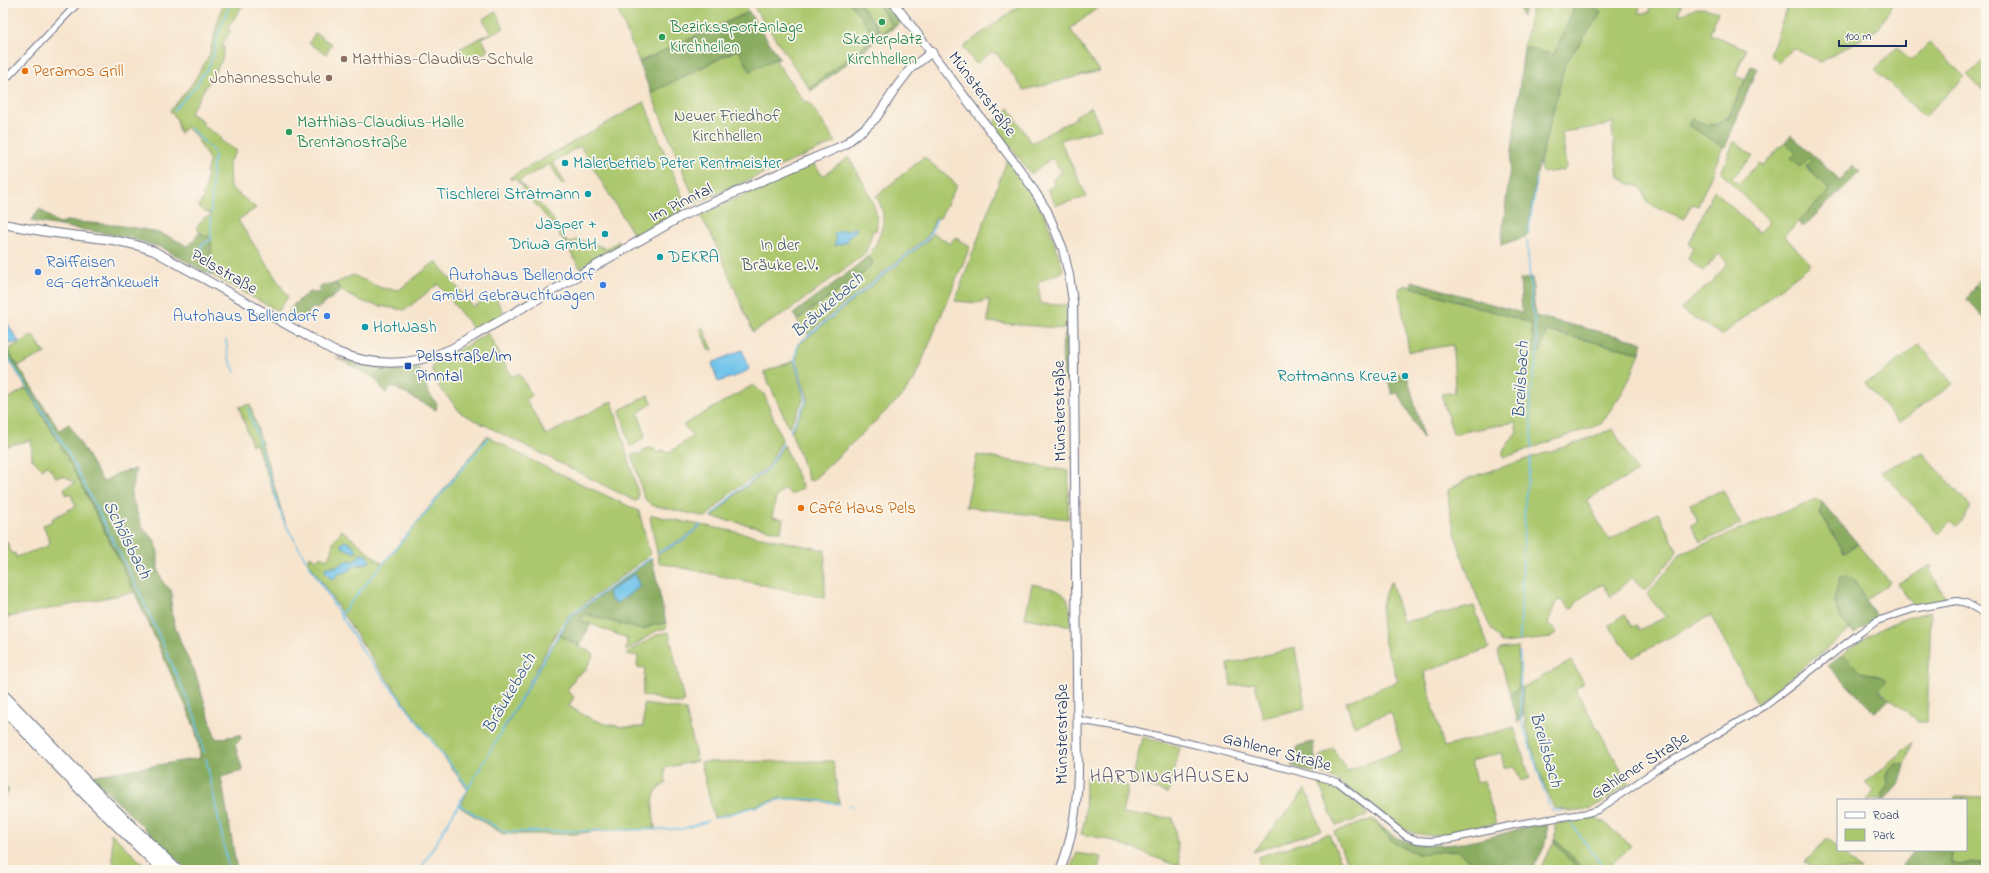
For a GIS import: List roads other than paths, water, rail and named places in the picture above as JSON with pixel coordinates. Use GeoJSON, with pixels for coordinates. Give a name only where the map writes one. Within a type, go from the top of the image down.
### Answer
{"type":"FeatureCollection","features":[{"type":"Feature","properties":{"kind":"highway"},"geometry":{"type":"LineString","coordinates":[[3,695],[94,790],[177,870]]}},
{"type":"Feature","properties":{"kind":"highway"},"geometry":{"type":"LineString","coordinates":[[3,708],[88,797],[163,870]]}},
{"type":"Feature","properties":{"kind":"main road","name":"Münsterstraße"},"geometry":{"type":"LineString","coordinates":[[894,3],[1026,178],[1047,211],[1063,249],[1069,275],[1073,302],[1078,791],[1076,814],[1071,836],[1060,870]]}},
{"type":"Feature","properties":{"kind":"main road","name":"Im Pinntal"},"geometry":{"type":"LineString","coordinates":[[423,360],[440,354],[475,335],[684,215],[844,145],[876,118],[898,84],[911,68],[932,52]]}},
{"type":"Feature","properties":{"kind":"main road","name":"Pelsstraße"},"geometry":{"type":"LineString","coordinates":[[3,224],[136,245],[173,261],[334,351],[355,359],[374,362],[397,363],[423,360]]}},
{"type":"Feature","properties":{"kind":"street"},"geometry":{"type":"LineString","coordinates":[[3,82],[78,3]]}},
{"type":"Feature","properties":{"kind":"street","name":"Gahlener Straße"},"geometry":{"type":"LineString","coordinates":[[1078,720],[1119,727],[1197,745],[1338,782],[1406,836],[1430,841],[1451,839],[1518,824],[1588,813],[1598,810],[1656,770],[1759,710],[1856,635],[1877,621],[1892,615],[1957,601],[1966,603],[1986,614]]}},
{"type":"Feature","properties":{"kind":"water"},"geometry":{"type":"Polygon","coordinates":[[[856,227],[856,231],[849,236],[847,242],[835,246],[836,238],[834,234],[840,231],[848,231],[856,227]]]}},
{"type":"Feature","properties":{"kind":"water"},"geometry":{"type":"Polygon","coordinates":[[[3,320],[6,321],[19,342],[9,344],[3,335],[3,320]]]}},
{"type":"Feature","properties":{"kind":"water"},"geometry":{"type":"Polygon","coordinates":[[[742,350],[749,367],[748,370],[739,375],[718,382],[712,363],[742,350]]]}},
{"type":"Feature","properties":{"kind":"water"},"geometry":{"type":"Polygon","coordinates":[[[345,541],[352,544],[357,551],[355,553],[342,547],[341,544],[345,541]]]}},
{"type":"Feature","properties":{"kind":"water"},"geometry":{"type":"Polygon","coordinates":[[[360,554],[369,557],[370,560],[368,563],[356,565],[345,573],[338,573],[336,577],[331,579],[325,571],[326,567],[336,567],[346,561],[355,561],[360,554]]]}},
{"type":"Feature","properties":{"kind":"water"},"geometry":{"type":"Polygon","coordinates":[[[635,574],[639,585],[638,588],[617,603],[611,600],[608,592],[635,574]]]}},
{"type":"Feature","properties":{"kind":"waterway"},"geometry":{"type":"LineString","coordinates":[[174,110],[197,85],[202,75],[207,70],[213,56],[218,34],[229,7]]}},
{"type":"Feature","properties":{"kind":"waterway"},"geometry":{"type":"LineString","coordinates":[[190,128],[214,152]]}},
{"type":"Feature","properties":{"kind":"waterway"},"geometry":{"type":"LineString","coordinates":[[211,214],[213,163],[215,155]]}},
{"type":"Feature","properties":{"kind":"waterway","name":"Breilsbach"},"geometry":{"type":"LineString","coordinates":[[1528,235],[1537,178]]}},
{"type":"Feature","properties":{"kind":"waterway"},"geometry":{"type":"LineString","coordinates":[[210,273],[210,266],[203,262],[201,245],[211,240],[211,218]]}},
{"type":"Feature","properties":{"kind":"waterway","name":"Bräukebach"},"geometry":{"type":"LineString","coordinates":[[790,431],[806,402],[795,360],[798,344],[928,238],[937,220]]}},
{"type":"Feature","properties":{"kind":"waterway","name":"Breilsbach"},"geometry":{"type":"LineString","coordinates":[[1527,241],[1532,306],[1538,347],[1530,399],[1532,449]]}},
{"type":"Feature","properties":{"kind":"waterway"},"geometry":{"type":"LineString","coordinates":[[226,340],[228,356],[235,372]]}},
{"type":"Feature","properties":{"kind":"waterway","name":"Schölsbach"},"geometry":{"type":"LineString","coordinates":[[3,349],[66,449],[139,591],[195,716],[204,752]]}},
{"type":"Feature","properties":{"kind":"waterway"},"geometry":{"type":"LineString","coordinates":[[248,408],[283,520],[306,560]]}},
{"type":"Feature","properties":{"kind":"waterway"},"geometry":{"type":"LineString","coordinates":[[341,614],[488,438]]}},
{"type":"Feature","properties":{"kind":"waterway","name":"Bräukebach"},"geometry":{"type":"LineString","coordinates":[[711,517],[736,492],[769,468],[783,443]]}},
{"type":"Feature","properties":{"kind":"waterway","name":"Breilsbach"},"geometry":{"type":"LineString","coordinates":[[1520,640],[1525,500],[1531,456]]}},
{"type":"Feature","properties":{"kind":"waterway","name":"Bräukebach"},"geometry":{"type":"LineString","coordinates":[[659,552],[686,538],[701,525]]}},
{"type":"Feature","properties":{"kind":"waterway","name":"Bräukebach"},"geometry":{"type":"LineString","coordinates":[[420,870],[569,617],[651,558]]}},
{"type":"Feature","properties":{"kind":"waterway"},"geometry":{"type":"LineString","coordinates":[[308,563],[365,654],[468,787]]}},
{"type":"Feature","properties":{"kind":"waterway","name":"Breilsbach"},"geometry":{"type":"LineString","coordinates":[[1520,653],[1521,719],[1549,805]]}},
{"type":"Feature","properties":{"kind":"waterway","name":"Schölsbach"},"geometry":{"type":"LineString","coordinates":[[206,759],[229,870]]}},
{"type":"Feature","properties":{"kind":"waterway"},"geometry":{"type":"LineString","coordinates":[[715,818],[782,799],[810,799],[840,804]]}},
{"type":"Feature","properties":{"kind":"waterway"},"geometry":{"type":"LineString","coordinates":[[459,805],[505,832],[682,829],[708,821]]}},
{"type":"Feature","properties":{"kind":"waterway"},"geometry":{"type":"LineString","coordinates":[[849,805],[854,806]]}},
{"type":"Feature","properties":{"kind":"waterway","name":"Breilsbach"},"geometry":{"type":"LineString","coordinates":[[1551,808],[1553,810],[1562,811]]}},
{"type":"Feature","properties":{"kind":"waterway","name":"Breilsbach"},"geometry":{"type":"LineString","coordinates":[[1570,822],[1605,870]]}},
{"type":"Feature","properties":{"kind":"place","name":"Skaterplatz Kirchhellen"},"geometry":{"type":"Point","coordinates":[882,22]}},
{"type":"Feature","properties":{"kind":"place","name":"Bezirkssportanlage Kirchhellen"},"geometry":{"type":"Point","coordinates":[662,37]}},
{"type":"Feature","properties":{"kind":"place","name":"Matthias-Claudius-Schule"},"geometry":{"type":"Point","coordinates":[344,59]}},
{"type":"Feature","properties":{"kind":"place","name":"Peramos Grill"},"geometry":{"type":"Point","coordinates":[25,71]}},
{"type":"Feature","properties":{"kind":"place","name":"Johannesschule"},"geometry":{"type":"Point","coordinates":[329,78]}},
{"type":"Feature","properties":{"kind":"place","name":"Matthias-Claudius-Halle Brentanostraße"},"geometry":{"type":"Point","coordinates":[289,132]}},
{"type":"Feature","properties":{"kind":"place","name":"Malerbetrieb Peter Rentmeister"},"geometry":{"type":"Point","coordinates":[565,163]}},
{"type":"Feature","properties":{"kind":"place","name":"Tischlerei Stratmann"},"geometry":{"type":"Point","coordinates":[588,194]}},
{"type":"Feature","properties":{"kind":"place","name":"Jasper + Driwa GmbH"},"geometry":{"type":"Point","coordinates":[605,234]}},
{"type":"Feature","properties":{"kind":"place","name":"DEKRA"},"geometry":{"type":"Point","coordinates":[660,257]}},
{"type":"Feature","properties":{"kind":"place","name":"Raiffeisen eG-Getränkewelt"},"geometry":{"type":"Point","coordinates":[38,272]}},
{"type":"Feature","properties":{"kind":"place","name":"Autohaus Bellendorf GmbH Gebrauchtwagen"},"geometry":{"type":"Point","coordinates":[603,285]}},
{"type":"Feature","properties":{"kind":"place","name":"Autohaus Bellendorf"},"geometry":{"type":"Point","coordinates":[327,316]}},
{"type":"Feature","properties":{"kind":"place","name":"HotWash"},"geometry":{"type":"Point","coordinates":[365,327]}},
{"type":"Feature","properties":{"kind":"place","name":"Pelsstraße/Im Pinntal"},"geometry":{"type":"Point","coordinates":[408,366]}},
{"type":"Feature","properties":{"kind":"place","name":"Rottmanns Kreuz"},"geometry":{"type":"Point","coordinates":[1405,376]}},
{"type":"Feature","properties":{"kind":"place","name":"Café Haus Pels"},"geometry":{"type":"Point","coordinates":[801,508]}},
{"type":"Feature","properties":{"kind":"district","name":"HARDINGHAUSEN"},"geometry":{"type":"Point","coordinates":[1170,777]}},
{"type":"Feature","properties":{"kind":"park label","name":"Neuer Friedhof Kirchhellen"},"geometry":{"type":"Point","coordinates":[727,126]}},
{"type":"Feature","properties":{"kind":"park label","name":"In der Bräuke e.V."},"geometry":{"type":"Point","coordinates":[780,255]}}]}
